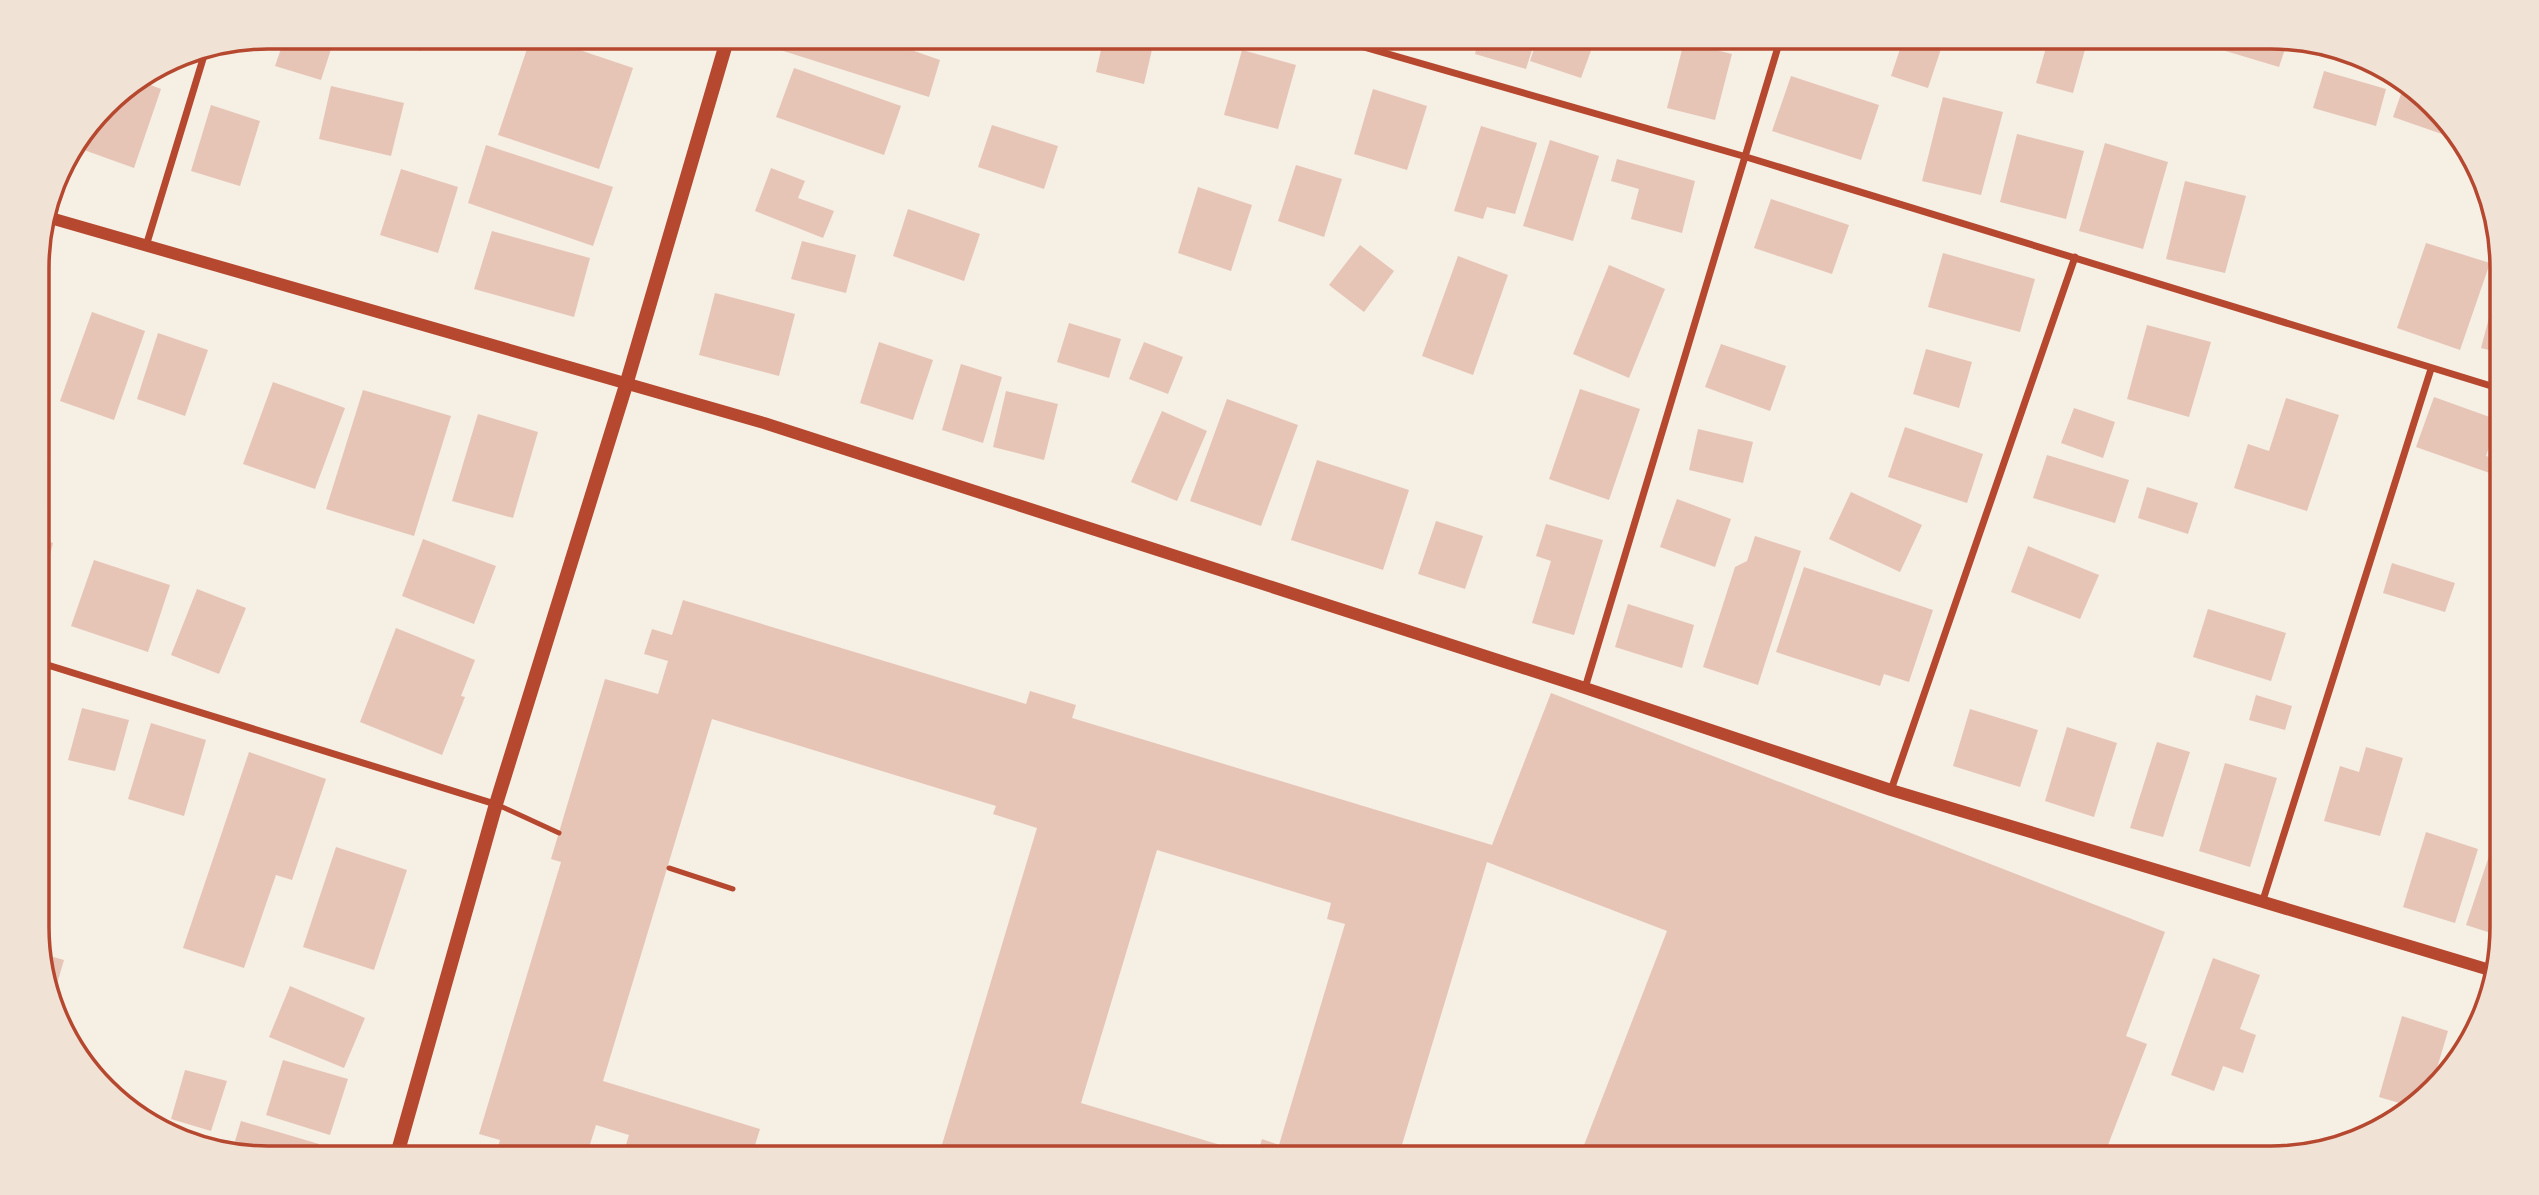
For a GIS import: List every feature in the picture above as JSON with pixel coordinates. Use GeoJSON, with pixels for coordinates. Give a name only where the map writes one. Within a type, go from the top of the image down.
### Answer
{"type":"FeatureCollection","features":[{"type":"Feature","properties":{"kind":"main road"},"geometry":{"type":"LineString","coordinates":[[399,1146],[496,804],[626,385],[724,49]]}},
{"type":"Feature","properties":{"kind":"street"},"geometry":{"type":"LineString","coordinates":[[1371,49],[1743,156],[2490,386]]}},
{"type":"Feature","properties":{"kind":"street"},"geometry":{"type":"LineString","coordinates":[[1585,688],[1777,49]]}},
{"type":"Feature","properties":{"kind":"street"},"geometry":{"type":"LineString","coordinates":[[146,247],[203,60]]}},
{"type":"Feature","properties":{"kind":"street"},"geometry":{"type":"LineString","coordinates":[[55,218],[146,247],[764,423],[1585,688],[1891,790],[2486,969]]}},
{"type":"Feature","properties":{"kind":"street"},"geometry":{"type":"LineString","coordinates":[[1891,790],[2075,257]]}},
{"type":"Feature","properties":{"kind":"street"},"geometry":{"type":"LineString","coordinates":[[2263,900],[2431,369]]}},
{"type":"Feature","properties":{"kind":"street"},"geometry":{"type":"LineString","coordinates":[[49,665],[496,804]]}},
{"type":"Feature","properties":{"kind":"lane"},"geometry":{"type":"LineString","coordinates":[[496,804],[559,833]]}},
{"type":"Feature","properties":{"kind":"lane"},"geometry":{"type":"LineString","coordinates":[[669,868],[733,889]]}},
{"type":"Feature","properties":{"kind":"building"},"geometry":{"type":"Polygon","coordinates":[[[281,49],[331,49],[321,80],[275,66],[281,49]]]}},
{"type":"Feature","properties":{"kind":"building"},"geometry":{"type":"Polygon","coordinates":[[[527,49],[577,49],[633,68],[599,169],[498,135],[527,49]]]}},
{"type":"Feature","properties":{"kind":"building"},"geometry":{"type":"Polygon","coordinates":[[[777,49],[908,49],[940,60],[929,97],[777,49]]]}},
{"type":"Feature","properties":{"kind":"building"},"geometry":{"type":"Polygon","coordinates":[[[1101,49],[1152,49],[1144,84],[1096,72],[1101,49]]]}},
{"type":"Feature","properties":{"kind":"building"},"geometry":{"type":"Polygon","coordinates":[[[1476,49],[1532,49],[1526,69],[1475,54],[1476,49]]]}},
{"type":"Feature","properties":{"kind":"building"},"geometry":{"type":"Polygon","coordinates":[[[1534,49],[1592,49],[1581,78],[1530,61],[1534,49]]]}},
{"type":"Feature","properties":{"kind":"building"},"geometry":{"type":"Polygon","coordinates":[[[1682,49],[1712,49],[1732,54],[1715,120],[1667,108],[1682,49]]]}},
{"type":"Feature","properties":{"kind":"building"},"geometry":{"type":"Polygon","coordinates":[[[1900,49],[1941,49],[1928,88],[1891,76],[1900,49]]]}},
{"type":"Feature","properties":{"kind":"building"},"geometry":{"type":"Polygon","coordinates":[[[2046,49],[2085,49],[2073,93],[2036,83],[2046,49]]]}},
{"type":"Feature","properties":{"kind":"building"},"geometry":{"type":"Polygon","coordinates":[[[2219,49],[2285,49],[2279,67],[2219,49]]]}},
{"type":"Feature","properties":{"kind":"building"},"geometry":{"type":"Polygon","coordinates":[[[1242,50],[1296,65],[1278,129],[1224,115],[1242,50]]]}},
{"type":"Feature","properties":{"kind":"building"},"geometry":{"type":"Polygon","coordinates":[[[794,68],[901,106],[884,155],[776,117],[794,68]]]}},
{"type":"Feature","properties":{"kind":"building"},"geometry":{"type":"Polygon","coordinates":[[[2324,71],[2386,89],[2376,126],[2313,108],[2324,71]]]}},
{"type":"Feature","properties":{"kind":"building"},"geometry":{"type":"Polygon","coordinates":[[[1791,76],[1879,105],[1861,160],[1772,131],[1791,76]]]}},
{"type":"Feature","properties":{"kind":"building"},"geometry":{"type":"Polygon","coordinates":[[[149,84],[161,89],[134,168],[84,150],[113,113],[149,84]]]}},
{"type":"Feature","properties":{"kind":"building"},"geometry":{"type":"Polygon","coordinates":[[[331,86],[404,103],[391,156],[319,139],[331,86]]]}},
{"type":"Feature","properties":{"kind":"building"},"geometry":{"type":"Polygon","coordinates":[[[1373,89],[1427,106],[1407,170],[1354,154],[1373,89]]]}},
{"type":"Feature","properties":{"kind":"building"},"geometry":{"type":"Polygon","coordinates":[[[2402,92],[2426,113],[2445,135],[2393,117],[2402,92]]]}},
{"type":"Feature","properties":{"kind":"building"},"geometry":{"type":"Polygon","coordinates":[[[1943,97],[2003,112],[1981,195],[1922,181],[1943,97]]]}},
{"type":"Feature","properties":{"kind":"building"},"geometry":{"type":"Polygon","coordinates":[[[211,105],[260,121],[240,186],[191,171],[211,105]]]}},
{"type":"Feature","properties":{"kind":"building"},"geometry":{"type":"Polygon","coordinates":[[[992,125],[1058,146],[1044,189],[978,167],[992,125]]]}},
{"type":"Feature","properties":{"kind":"building"},"geometry":{"type":"Polygon","coordinates":[[[1481,126],[1537,143],[1515,214],[1487,207],[1483,219],[1454,211],[1481,126]]]}},
{"type":"Feature","properties":{"kind":"building"},"geometry":{"type":"Polygon","coordinates":[[[2017,134],[2084,151],[2066,219],[2000,202],[2017,134]]]}},
{"type":"Feature","properties":{"kind":"building"},"geometry":{"type":"Polygon","coordinates":[[[1550,140],[1599,156],[1573,241],[1523,226],[1550,140]]]}},
{"type":"Feature","properties":{"kind":"building"},"geometry":{"type":"Polygon","coordinates":[[[2105,143],[2168,162],[2143,249],[2079,231],[2105,143]]]}},
{"type":"Feature","properties":{"kind":"building"},"geometry":{"type":"Polygon","coordinates":[[[486,145],[613,187],[593,246],[468,203],[486,145]]]}},
{"type":"Feature","properties":{"kind":"building"},"geometry":{"type":"Polygon","coordinates":[[[1617,159],[1695,181],[1682,233],[1631,219],[1639,189],[1611,181],[1617,159]]]}},
{"type":"Feature","properties":{"kind":"building"},"geometry":{"type":"Polygon","coordinates":[[[1296,165],[1342,179],[1324,237],[1278,221],[1296,165]]]}},
{"type":"Feature","properties":{"kind":"building"},"geometry":{"type":"Polygon","coordinates":[[[771,168],[805,181],[798,198],[834,211],[823,238],[755,211],[771,168]]]}},
{"type":"Feature","properties":{"kind":"building"},"geometry":{"type":"Polygon","coordinates":[[[401,169],[458,187],[438,253],[380,235],[401,169]]]}},
{"type":"Feature","properties":{"kind":"building"},"geometry":{"type":"Polygon","coordinates":[[[2185,181],[2246,196],[2225,273],[2166,259],[2185,181]]]}},
{"type":"Feature","properties":{"kind":"building"},"geometry":{"type":"Polygon","coordinates":[[[1198,187],[1252,205],[1231,271],[1178,253],[1198,187]]]}},
{"type":"Feature","properties":{"kind":"building"},"geometry":{"type":"Polygon","coordinates":[[[1771,199],[1849,225],[1832,274],[1754,248],[1771,199]]]}},
{"type":"Feature","properties":{"kind":"building"},"geometry":{"type":"Polygon","coordinates":[[[908,209],[980,234],[964,281],[893,256],[908,209]]]}},
{"type":"Feature","properties":{"kind":"building"},"geometry":{"type":"Polygon","coordinates":[[[492,231],[590,258],[574,317],[474,289],[492,231]]]}},
{"type":"Feature","properties":{"kind":"building"},"geometry":{"type":"Polygon","coordinates":[[[802,241],[856,255],[846,293],[791,279],[802,241]]]}},
{"type":"Feature","properties":{"kind":"building"},"geometry":{"type":"Polygon","coordinates":[[[2426,243],[2490,263],[2460,350],[2397,328],[2426,243]]]}},
{"type":"Feature","properties":{"kind":"building"},"geometry":{"type":"Polygon","coordinates":[[[1360,245],[1394,271],[1364,312],[1329,285],[1360,245]]]}},
{"type":"Feature","properties":{"kind":"building"},"geometry":{"type":"Polygon","coordinates":[[[1943,253],[2035,279],[2020,332],[1928,307],[1943,253]]]}},
{"type":"Feature","properties":{"kind":"building"},"geometry":{"type":"Polygon","coordinates":[[[1458,256],[1508,275],[1473,375],[1422,356],[1458,256]]]}},
{"type":"Feature","properties":{"kind":"building"},"geometry":{"type":"Polygon","coordinates":[[[1609,265],[1665,289],[1629,378],[1573,354],[1609,265]]]}},
{"type":"Feature","properties":{"kind":"building"},"geometry":{"type":"Polygon","coordinates":[[[715,293],[795,314],[779,376],[699,355],[715,293]]]}},
{"type":"Feature","properties":{"kind":"building"},"geometry":{"type":"Polygon","coordinates":[[[92,312],[145,331],[114,420],[60,401],[92,312]]]}},
{"type":"Feature","properties":{"kind":"building"},"geometry":{"type":"Polygon","coordinates":[[[2490,314],[2490,350],[2481,348],[2490,314]]]}},
{"type":"Feature","properties":{"kind":"building"},"geometry":{"type":"Polygon","coordinates":[[[1069,323],[1121,339],[1109,378],[1057,362],[1069,323]]]}},
{"type":"Feature","properties":{"kind":"building"},"geometry":{"type":"Polygon","coordinates":[[[2147,325],[2211,342],[2189,417],[2127,399],[2147,325]]]}},
{"type":"Feature","properties":{"kind":"building"},"geometry":{"type":"Polygon","coordinates":[[[158,333],[208,350],[185,416],[137,399],[158,333]]]}},
{"type":"Feature","properties":{"kind":"building"},"geometry":{"type":"Polygon","coordinates":[[[879,342],[933,360],[913,420],[860,403],[879,342]]]}},
{"type":"Feature","properties":{"kind":"building"},"geometry":{"type":"Polygon","coordinates":[[[1144,342],[1183,357],[1168,394],[1129,379],[1144,342]]]}},
{"type":"Feature","properties":{"kind":"building"},"geometry":{"type":"Polygon","coordinates":[[[1721,344],[1786,366],[1770,411],[1705,387],[1721,344]]]}},
{"type":"Feature","properties":{"kind":"building"},"geometry":{"type":"Polygon","coordinates":[[[1926,349],[1972,362],[1959,408],[1913,394],[1926,349]]]}},
{"type":"Feature","properties":{"kind":"building"},"geometry":{"type":"Polygon","coordinates":[[[961,364],[1002,377],[983,443],[942,430],[961,364]]]}},
{"type":"Feature","properties":{"kind":"building"},"geometry":{"type":"Polygon","coordinates":[[[273,382],[345,408],[315,489],[243,464],[273,382]]]}},
{"type":"Feature","properties":{"kind":"building"},"geometry":{"type":"Polygon","coordinates":[[[1580,389],[1640,409],[1609,500],[1549,479],[1580,389]]]}},
{"type":"Feature","properties":{"kind":"building"},"geometry":{"type":"Polygon","coordinates":[[[363,390],[451,416],[414,536],[326,509],[363,390]]]}},
{"type":"Feature","properties":{"kind":"building"},"geometry":{"type":"Polygon","coordinates":[[[1006,391],[1058,404],[1044,460],[993,447],[1006,391]]]}},
{"type":"Feature","properties":{"kind":"building"},"geometry":{"type":"Polygon","coordinates":[[[2434,397],[2490,417],[2490,444],[2486,456],[2490,457],[2490,473],[2416,447],[2434,397]]]}},
{"type":"Feature","properties":{"kind":"building"},"geometry":{"type":"Polygon","coordinates":[[[2286,398],[2339,415],[2307,511],[2234,488],[2248,444],[2269,451],[2286,398]]]}},
{"type":"Feature","properties":{"kind":"building"},"geometry":{"type":"Polygon","coordinates":[[[1227,399],[1298,425],[1261,526],[1190,501],[1227,399]]]}},
{"type":"Feature","properties":{"kind":"building"},"geometry":{"type":"Polygon","coordinates":[[[2074,408],[2115,422],[2103,458],[2061,443],[2074,408]]]}},
{"type":"Feature","properties":{"kind":"building"},"geometry":{"type":"Polygon","coordinates":[[[1162,411],[1207,431],[1177,501],[1131,482],[1162,411]]]}},
{"type":"Feature","properties":{"kind":"building"},"geometry":{"type":"Polygon","coordinates":[[[478,414],[538,432],[513,518],[452,501],[478,414]]]}},
{"type":"Feature","properties":{"kind":"building"},"geometry":{"type":"Polygon","coordinates":[[[1905,427],[1983,454],[1967,503],[1888,477],[1905,427]]]}},
{"type":"Feature","properties":{"kind":"building"},"geometry":{"type":"Polygon","coordinates":[[[1698,429],[1753,442],[1743,483],[1689,470],[1698,429]]]}},
{"type":"Feature","properties":{"kind":"building"},"geometry":{"type":"Polygon","coordinates":[[[2047,455],[2129,480],[2115,523],[2033,498],[2047,455]]]}},
{"type":"Feature","properties":{"kind":"building"},"geometry":{"type":"Polygon","coordinates":[[[1317,460],[1409,490],[1383,570],[1291,540],[1317,460]]]}},
{"type":"Feature","properties":{"kind":"building"},"geometry":{"type":"Polygon","coordinates":[[[2147,487],[2198,503],[2188,534],[2138,518],[2147,487]]]}},
{"type":"Feature","properties":{"kind":"building"},"geometry":{"type":"Polygon","coordinates":[[[1851,492],[1922,525],[1900,572],[1829,539],[1851,492]]]}},
{"type":"Feature","properties":{"kind":"building"},"geometry":{"type":"Polygon","coordinates":[[[1677,499],[1731,519],[1715,567],[1660,547],[1677,499]]]}},
{"type":"Feature","properties":{"kind":"building"},"geometry":{"type":"Polygon","coordinates":[[[1436,521],[1483,536],[1465,589],[1418,574],[1436,521]]]}},
{"type":"Feature","properties":{"kind":"building"},"geometry":{"type":"Polygon","coordinates":[[[1546,524],[1603,540],[1574,635],[1532,623],[1551,561],[1536,556],[1546,524]]]}},
{"type":"Feature","properties":{"kind":"building"},"geometry":{"type":"Polygon","coordinates":[[[1755,536],[1801,551],[1758,685],[1703,667],[1735,567],[1747,561],[1755,536]]]}},
{"type":"Feature","properties":{"kind":"building"},"geometry":{"type":"Polygon","coordinates":[[[423,539],[496,566],[474,624],[402,596],[423,539]]]}},
{"type":"Feature","properties":{"kind":"building"},"geometry":{"type":"Polygon","coordinates":[[[49,542],[53,543],[49,558],[49,542]]]}},
{"type":"Feature","properties":{"kind":"building"},"geometry":{"type":"Polygon","coordinates":[[[2028,546],[2099,575],[2080,619],[2011,592],[2028,546]]]}},
{"type":"Feature","properties":{"kind":"building"},"geometry":{"type":"Polygon","coordinates":[[[94,560],[170,585],[148,652],[71,626],[94,560]]]}},
{"type":"Feature","properties":{"kind":"building"},"geometry":{"type":"Polygon","coordinates":[[[2392,563],[2455,583],[2445,612],[2383,593],[2392,563]]]}},
{"type":"Feature","properties":{"kind":"building"},"geometry":{"type":"Polygon","coordinates":[[[1804,567],[1933,610],[1909,682],[1884,674],[1880,686],[1776,652],[1804,567]]]}},
{"type":"Feature","properties":{"kind":"building"},"geometry":{"type":"Polygon","coordinates":[[[197,589],[246,608],[219,674],[171,655],[197,589]]]}},
{"type":"Feature","properties":{"kind":"building"},"geometry":{"type":"Polygon","coordinates":[[[683,600],[1026,704],[1030,691],[1076,705],[1072,718],[1492,845],[1551,693],[2165,932],[2126,1036],[2147,1044],[2108,1146],[1584,1146],[1667,931],[1487,862],[1402,1146],[1260,1146],[1262,1139],[1279,1145],[1345,924],[1327,919],[1331,903],[1157,850],[1081,1103],[1224,1146],[942,1146],[1037,828],[993,814],[996,806],[712,719],[603,1081],[760,1129],[755,1146],[626,1146],[629,1135],[596,1125],[589,1146],[498,1146],[500,1140],[479,1134],[561,862],[551,859],[605,679],[658,694],[668,661],[644,654],[652,629],[672,635],[683,600]]]}},
{"type":"Feature","properties":{"kind":"building"},"geometry":{"type":"Polygon","coordinates":[[[1628,604],[1694,625],[1682,668],[1615,647],[1628,604]]]}},
{"type":"Feature","properties":{"kind":"building"},"geometry":{"type":"Polygon","coordinates":[[[2208,609],[2286,633],[2271,681],[2193,657],[2208,609]]]}},
{"type":"Feature","properties":{"kind":"building"},"geometry":{"type":"Polygon","coordinates":[[[396,628],[475,660],[461,696],[465,697],[442,755],[360,722],[396,628]]]}},
{"type":"Feature","properties":{"kind":"building"},"geometry":{"type":"Polygon","coordinates":[[[2256,695],[2292,706],[2285,730],[2249,720],[2256,695]]]}},
{"type":"Feature","properties":{"kind":"building"},"geometry":{"type":"Polygon","coordinates":[[[82,708],[129,720],[115,771],[68,760],[82,708]]]}},
{"type":"Feature","properties":{"kind":"building"},"geometry":{"type":"Polygon","coordinates":[[[1970,709],[2038,730],[2020,787],[1953,766],[1970,709]]]}},
{"type":"Feature","properties":{"kind":"building"},"geometry":{"type":"Polygon","coordinates":[[[151,723],[206,740],[184,816],[128,799],[151,723]]]}},
{"type":"Feature","properties":{"kind":"building"},"geometry":{"type":"Polygon","coordinates":[[[2067,727],[2117,743],[2094,817],[2045,801],[2067,727]]]}},
{"type":"Feature","properties":{"kind":"building"},"geometry":{"type":"Polygon","coordinates":[[[2157,742],[2190,752],[2163,837],[2130,828],[2157,742]]]}},
{"type":"Feature","properties":{"kind":"building"},"geometry":{"type":"Polygon","coordinates":[[[2366,747],[2403,758],[2380,836],[2324,821],[2340,766],[2359,772],[2366,747]]]}},
{"type":"Feature","properties":{"kind":"building"},"geometry":{"type":"Polygon","coordinates":[[[249,752],[326,779],[292,880],[276,875],[244,968],[183,948],[249,752]]]}},
{"type":"Feature","properties":{"kind":"building"},"geometry":{"type":"Polygon","coordinates":[[[2225,763],[2277,778],[2250,867],[2199,851],[2225,763]]]}},
{"type":"Feature","properties":{"kind":"building"},"geometry":{"type":"Polygon","coordinates":[[[2426,832],[2478,849],[2455,923],[2403,907],[2426,832]]]}},
{"type":"Feature","properties":{"kind":"building"},"geometry":{"type":"Polygon","coordinates":[[[336,847],[407,870],[374,970],[303,947],[336,847]]]}},
{"type":"Feature","properties":{"kind":"building"},"geometry":{"type":"Polygon","coordinates":[[[2490,853],[2490,933],[2466,925],[2490,853]]]}},
{"type":"Feature","properties":{"kind":"building"},"geometry":{"type":"Polygon","coordinates":[[[51,956],[64,960],[57,985],[51,956]]]}},
{"type":"Feature","properties":{"kind":"building"},"geometry":{"type":"Polygon","coordinates":[[[2213,958],[2260,975],[2240,1029],[2256,1035],[2243,1073],[2223,1066],[2214,1091],[2171,1075],[2213,958]]]}},
{"type":"Feature","properties":{"kind":"building"},"geometry":{"type":"Polygon","coordinates":[[[290,986],[365,1018],[344,1068],[269,1037],[290,986]]]}},
{"type":"Feature","properties":{"kind":"building"},"geometry":{"type":"Polygon","coordinates":[[[2402,1016],[2448,1031],[2436,1071],[2415,1092],[2400,1103],[2379,1097],[2402,1016]]]}},
{"type":"Feature","properties":{"kind":"building"},"geometry":{"type":"Polygon","coordinates":[[[283,1060],[348,1079],[330,1135],[266,1115],[283,1060]]]}},
{"type":"Feature","properties":{"kind":"building"},"geometry":{"type":"Polygon","coordinates":[[[185,1070],[227,1081],[211,1131],[171,1119],[185,1070]]]}},
{"type":"Feature","properties":{"kind":"building"},"geometry":{"type":"Polygon","coordinates":[[[241,1121],[319,1144],[268,1146],[234,1143],[241,1121]]]}}]}
